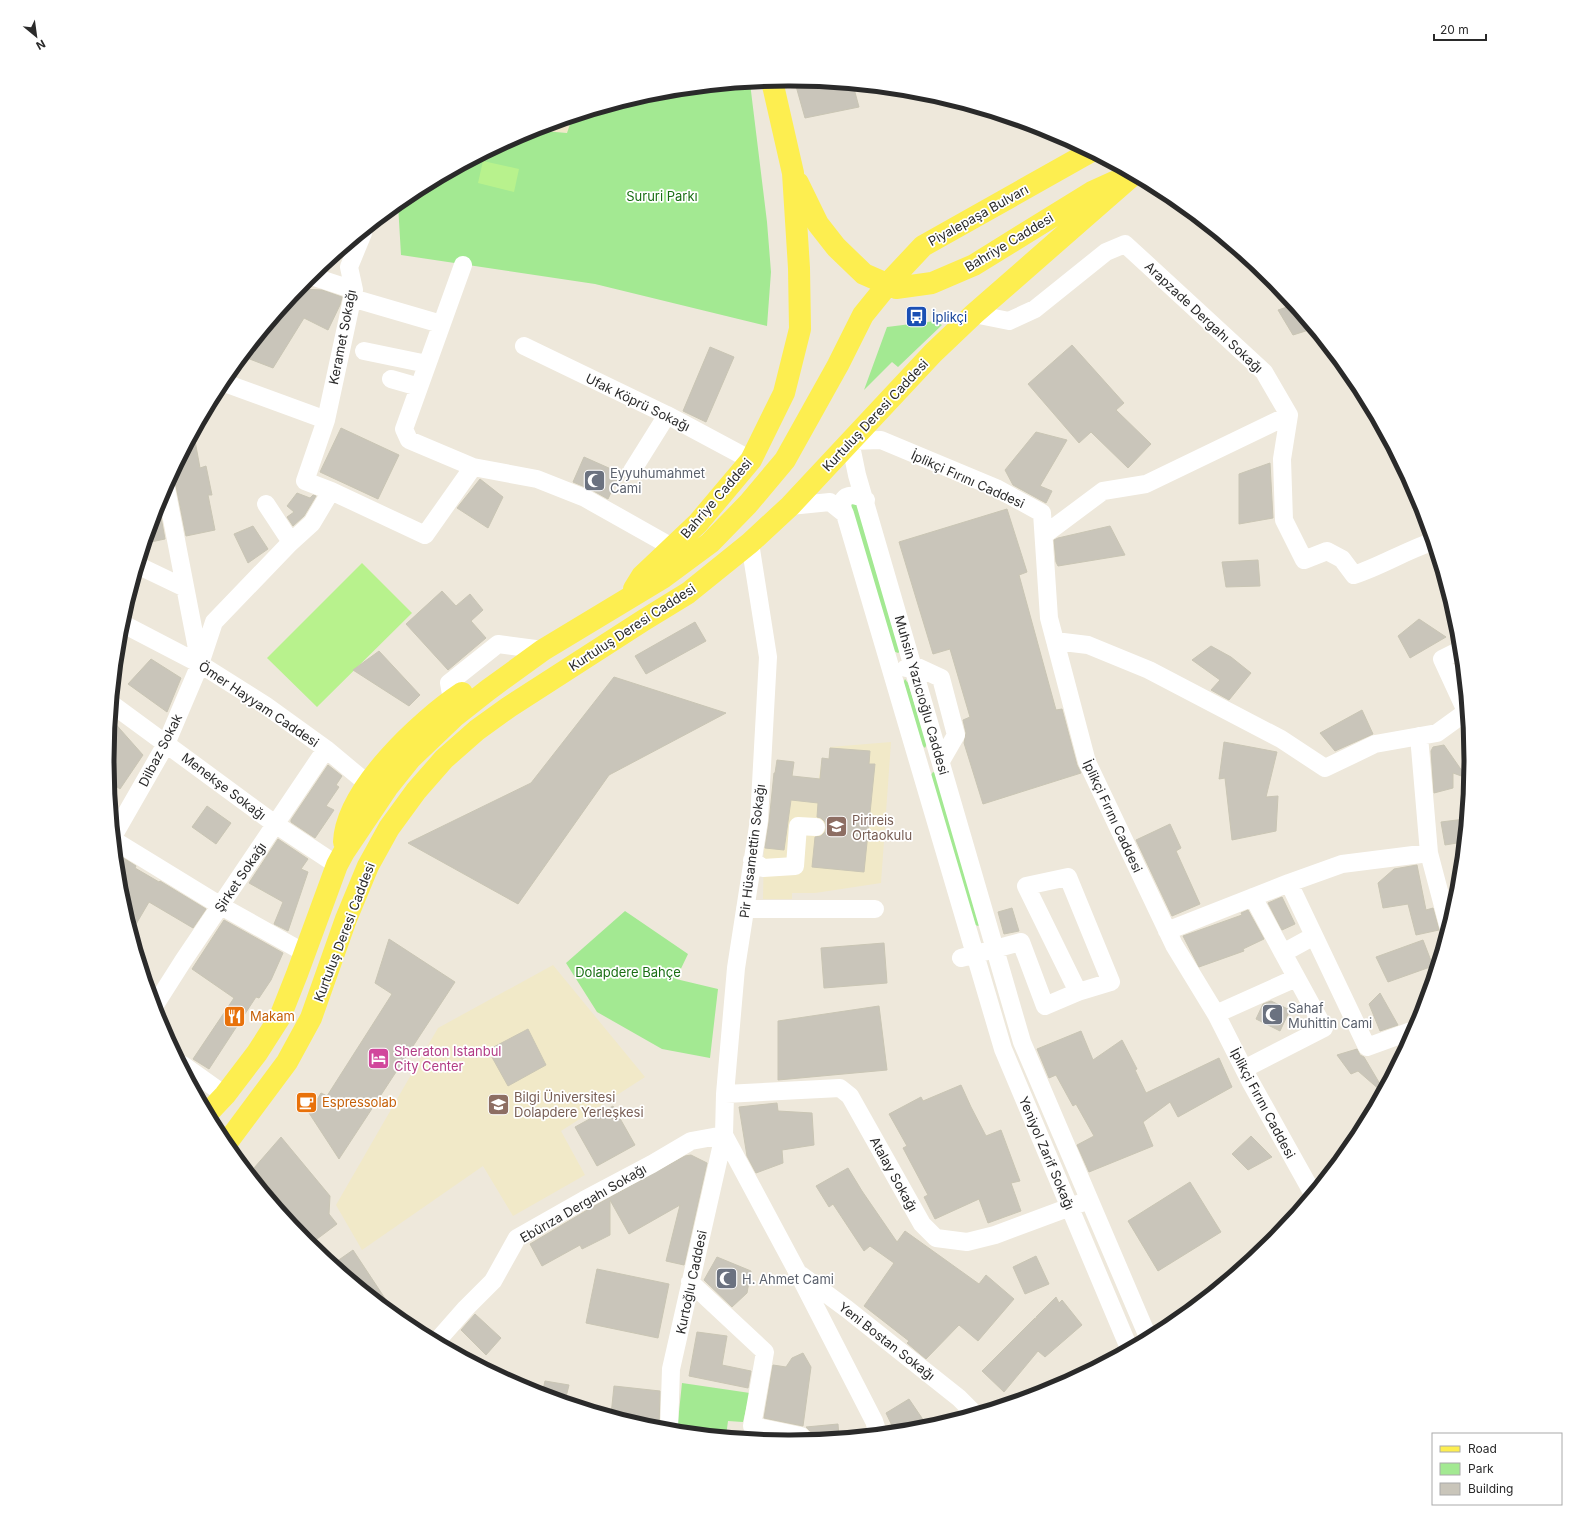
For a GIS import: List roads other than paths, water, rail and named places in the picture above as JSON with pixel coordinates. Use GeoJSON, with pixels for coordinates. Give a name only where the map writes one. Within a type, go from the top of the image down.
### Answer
{"type":"FeatureCollection","features":[{"type":"Feature","properties":{"kind":"main road","name":"Bahriye Caddesi"},"geometry":{"type":"LineString","coordinates":[[630,597],[642,576],[698,523],[751,460],[784,393],[800,329],[799,268],[793,173],[773,86]]}},
{"type":"Feature","properties":{"kind":"main road","name":"Piyalepaşa Bulvarı"},"geometry":{"type":"LineString","coordinates":[[785,460],[838,365],[863,315],[893,278],[923,246],[1085,155]]}},
{"type":"Feature","properties":{"kind":"main road","name":"Bahriye Caddesi"},"geometry":{"type":"LineString","coordinates":[[793,173],[818,224],[836,247],[864,274],[896,288],[932,283],[974,265],[1092,192],[1127,177]]}},
{"type":"Feature","properties":{"kind":"main road","name":"Kurtuluş Deresi Caddesi"},"geometry":{"type":"LineString","coordinates":[[230,1138],[287,1062],[311,1018],[346,919],[368,866],[390,828],[416,790],[444,759],[477,730],[522,698],[688,593],[750,543],[790,506],[933,353],[974,314],[1129,178]]}},
{"type":"Feature","properties":{"kind":"main road","name":"Kurtuluş Deresi Caddesi"},"geometry":{"type":"LineString","coordinates":[[212,1109],[225,1095],[257,1053],[280,1017],[340,858],[387,788],[411,758],[455,716],[543,650],[664,577],[710,543],[748,504],[785,460]]}},
{"type":"Feature","properties":{"kind":"main road"},"geometry":{"type":"LineString","coordinates":[[340,858],[345,831],[351,813],[368,784],[396,750],[430,717],[452,700],[473,686],[523,665]]}},
{"type":"Feature","properties":{"kind":"street","name":"Keramet Sokağı"},"geometry":{"type":"LineString","coordinates":[[330,490],[305,481],[326,420],[353,294],[349,267],[360,240]]}},
{"type":"Feature","properties":{"kind":"street","name":"Arapzade Dergahı Sokağı"},"geometry":{"type":"LineString","coordinates":[[974,314],[1009,321],[1035,308],[1106,252],[1125,244],[1264,372],[1289,415]]}},
{"type":"Feature","properties":{"kind":"street"},"geometry":{"type":"LineString","coordinates":[[463,266],[404,429],[409,440],[473,467],[537,479],[585,498],[672,547]]}},
{"type":"Feature","properties":{"kind":"street"},"geometry":{"type":"LineString","coordinates":[[317,279],[353,294],[441,324]]}},
{"type":"Feature","properties":{"kind":"street","name":"Ufak Köprü Sokağı"},"geometry":{"type":"LineString","coordinates":[[524,346],[667,415],[751,460]]}},
{"type":"Feature","properties":{"kind":"street"},"geometry":{"type":"LineString","coordinates":[[364,351],[427,364]]}},
{"type":"Feature","properties":{"kind":"street"},"geometry":{"type":"LineString","coordinates":[[391,379],[419,387]]}},
{"type":"Feature","properties":{"kind":"street"},"geometry":{"type":"LineString","coordinates":[[229,385],[326,420]]}},
{"type":"Feature","properties":{"kind":"street"},"geometry":{"type":"LineString","coordinates":[[632,471],[667,415]]}},
{"type":"Feature","properties":{"kind":"street"},"geometry":{"type":"LineString","coordinates":[[1044,535],[1103,491],[1146,484],[1289,415]]}},
{"type":"Feature","properties":{"kind":"street"},"geometry":{"type":"LineString","coordinates":[[1289,415],[1282,459],[1284,520],[1304,560],[1327,551],[1342,559],[1354,575],[1371,569],[1414,548],[1428,543]]}},
{"type":"Feature","properties":{"kind":"street","name":"İplikçi Fırını Caddesi"},"geometry":{"type":"LineString","coordinates":[[850,441],[881,440],[996,488],[1042,513],[1049,618],[1086,762],[1174,945],[1216,1014],[1244,1069],[1310,1188]]}},
{"type":"Feature","properties":{"kind":"street","name":"Muhsin Yazıcıoğlu Caddesi"},"geometry":{"type":"LineString","coordinates":[[850,441],[857,475],[866,500],[995,948]]}},
{"type":"Feature","properties":{"kind":"street"},"geometry":{"type":"LineString","coordinates":[[330,490],[425,536],[473,467]]}},
{"type":"Feature","properties":{"kind":"street","name":"Dilbaz Sokak"},"geometry":{"type":"LineString","coordinates":[[118,828],[166,744],[200,664],[214,622],[290,542],[312,524],[330,490]]}},
{"type":"Feature","properties":{"kind":"street"},"geometry":{"type":"LineString","coordinates":[[845,514],[842,504],[849,496],[854,494],[859,495],[866,500]]}},
{"type":"Feature","properties":{"kind":"street"},"geometry":{"type":"LineString","coordinates":[[168,498],[200,664]]}},
{"type":"Feature","properties":{"kind":"street"},"geometry":{"type":"LineString","coordinates":[[790,506],[830,502],[845,514]]}},
{"type":"Feature","properties":{"kind":"street"},"geometry":{"type":"LineString","coordinates":[[266,504],[290,542]]}},
{"type":"Feature","properties":{"kind":"street","name":"Muhsin Yazıcıoğlu Caddesi"},"geometry":{"type":"LineString","coordinates":[[845,514],[919,765],[968,956]]}},
{"type":"Feature","properties":{"kind":"street","name":"Pir Hüsamettin Sokağı"},"geometry":{"type":"LineString","coordinates":[[724,1135],[725,1094],[736,968],[759,820],[768,657],[750,543]]}},
{"type":"Feature","properties":{"kind":"street"},"geometry":{"type":"LineString","coordinates":[[143,568],[185,588]]}},
{"type":"Feature","properties":{"kind":"street","name":"Ömer Hayyam Caddesi"},"geometry":{"type":"LineString","coordinates":[[127,629],[200,664],[265,705],[326,749],[368,784]]}},
{"type":"Feature","properties":{"kind":"street"},"geometry":{"type":"LineString","coordinates":[[1055,641],[1088,645],[1149,670],[1281,739],[1325,768],[1375,744],[1437,733],[1462,714]]}},
{"type":"Feature","properties":{"kind":"street"},"geometry":{"type":"LineString","coordinates":[[452,700],[449,683],[498,644],[543,650]]}},
{"type":"Feature","properties":{"kind":"street"},"geometry":{"type":"LineString","coordinates":[[1455,653],[1442,659],[1460,699]]}},
{"type":"Feature","properties":{"kind":"street"},"geometry":{"type":"LineString","coordinates":[[892,672],[914,665]]}},
{"type":"Feature","properties":{"kind":"street","name":"Menekşe Sokağı"},"geometry":{"type":"LineString","coordinates":[[117,708],[275,824],[340,858]]}},
{"type":"Feature","properties":{"kind":"street"},"geometry":{"type":"LineString","coordinates":[[1419,736],[1428,853],[1445,916]]}},
{"type":"Feature","properties":{"kind":"street","name":"Şirket Sokağı"},"geometry":{"type":"LineString","coordinates":[[158,998],[326,749]]}},
{"type":"Feature","properties":{"kind":"street"},"geometry":{"type":"LineString","coordinates":[[919,765],[941,761]]}},
{"type":"Feature","properties":{"kind":"street"},"geometry":{"type":"LineString","coordinates":[[752,860],[763,868],[795,866],[798,826],[816,827]]}},
{"type":"Feature","properties":{"kind":"street"},"geometry":{"type":"LineString","coordinates":[[120,844],[221,906],[305,953]]}},
{"type":"Feature","properties":{"kind":"street"},"geometry":{"type":"LineString","coordinates":[[1167,931],[1289,883],[1342,864],[1428,853]]}},
{"type":"Feature","properties":{"kind":"street"},"geometry":{"type":"LineString","coordinates":[[968,956],[1021,942],[1045,1006],[1078,992],[1111,982],[1068,877],[1026,886],[1078,992]]}},
{"type":"Feature","properties":{"kind":"street"},"geometry":{"type":"LineString","coordinates":[[1289,883],[1367,1047],[1406,1033]]}},
{"type":"Feature","properties":{"kind":"street"},"geometry":{"type":"LineString","coordinates":[[1244,1069],[1324,1028],[1253,897]]}},
{"type":"Feature","properties":{"kind":"street"},"geometry":{"type":"LineString","coordinates":[[745,909],[875,909]]}},
{"type":"Feature","properties":{"kind":"street"},"geometry":{"type":"LineString","coordinates":[[1283,953],[1314,936]]}},
{"type":"Feature","properties":{"kind":"street","name":"Yeniyol Zarif Sokağı"},"geometry":{"type":"LineString","coordinates":[[995,948],[1022,1042],[1146,1332]]}},
{"type":"Feature","properties":{"kind":"street","name":"Yeniyol Zarif Sokağı"},"geometry":{"type":"LineString","coordinates":[[968,956],[1003,1049],[1127,1344]]}},
{"type":"Feature","properties":{"kind":"street"},"geometry":{"type":"LineString","coordinates":[[1216,1014],[1296,978]]}},
{"type":"Feature","properties":{"kind":"street"},"geometry":{"type":"LineString","coordinates":[[190,1070],[225,1095]]}},
{"type":"Feature","properties":{"kind":"street","name":"Atalay Sokağı"},"geometry":{"type":"LineString","coordinates":[[725,1094],[840,1088],[850,1096],[922,1224],[936,1238],[967,1242],[995,1235],[1089,1200]]}},
{"type":"Feature","properties":{"kind":"street"},"geometry":{"type":"LineString","coordinates":[[724,1135],[798,1273],[874,1421],[877,1429]]}},
{"type":"Feature","properties":{"kind":"street","name":"Kurtoğlu Caddesi"},"geometry":{"type":"LineString","coordinates":[[669,1424],[672,1369],[690,1282],[724,1135]]}},
{"type":"Feature","properties":{"kind":"street","name":"Ebûrıza Dergahı Sokağı"},"geometry":{"type":"LineString","coordinates":[[440,1337],[466,1308],[493,1281],[517,1238],[652,1164],[690,1141],[724,1135]]}},
{"type":"Feature","properties":{"kind":"street","name":"Yeni Bostan Sokağı"},"geometry":{"type":"LineString","coordinates":[[798,1273],[847,1309],[959,1398],[971,1410]]}},
{"type":"Feature","properties":{"kind":"street"},"geometry":{"type":"LineString","coordinates":[[690,1282],[765,1352],[752,1426],[795,1435]]}},
{"type":"Feature","properties":{"kind":"place","name":"İplikçi"},"geometry":{"type":"Point","coordinates":[916,317]}},
{"type":"Feature","properties":{"kind":"place","name":"Eyyuhumahmet Cami"},"geometry":{"type":"Point","coordinates":[595,480]}},
{"type":"Feature","properties":{"kind":"place","name":"Pirireis Ortaokulu"},"geometry":{"type":"Point","coordinates":[836,827]}},
{"type":"Feature","properties":{"kind":"place","name":"Sahaf Muhittin Cami"},"geometry":{"type":"Point","coordinates":[1273,1015]}},
{"type":"Feature","properties":{"kind":"place","name":"Makam"},"geometry":{"type":"Point","coordinates":[235,1016]}},
{"type":"Feature","properties":{"kind":"place","name":"Sheraton Istanbul City Center"},"geometry":{"type":"Point","coordinates":[378,1058]}},
{"type":"Feature","properties":{"kind":"place","name":"Espressolab"},"geometry":{"type":"Point","coordinates":[306,1102]}},
{"type":"Feature","properties":{"kind":"place","name":"Bilgi Üniversitesi Dolapdere Yerleşkesi"},"geometry":{"type":"Point","coordinates":[499,1104]}},
{"type":"Feature","properties":{"kind":"place","name":"H. Ahmet Cami"},"geometry":{"type":"Point","coordinates":[727,1279]}},
{"type":"Feature","properties":{"kind":"park label","name":"Sururi Parkı"},"geometry":{"type":"Point","coordinates":[662,196]}},
{"type":"Feature","properties":{"kind":"park label","name":"Dolapdere Bahçe"},"geometry":{"type":"Point","coordinates":[628,972]}}]}
